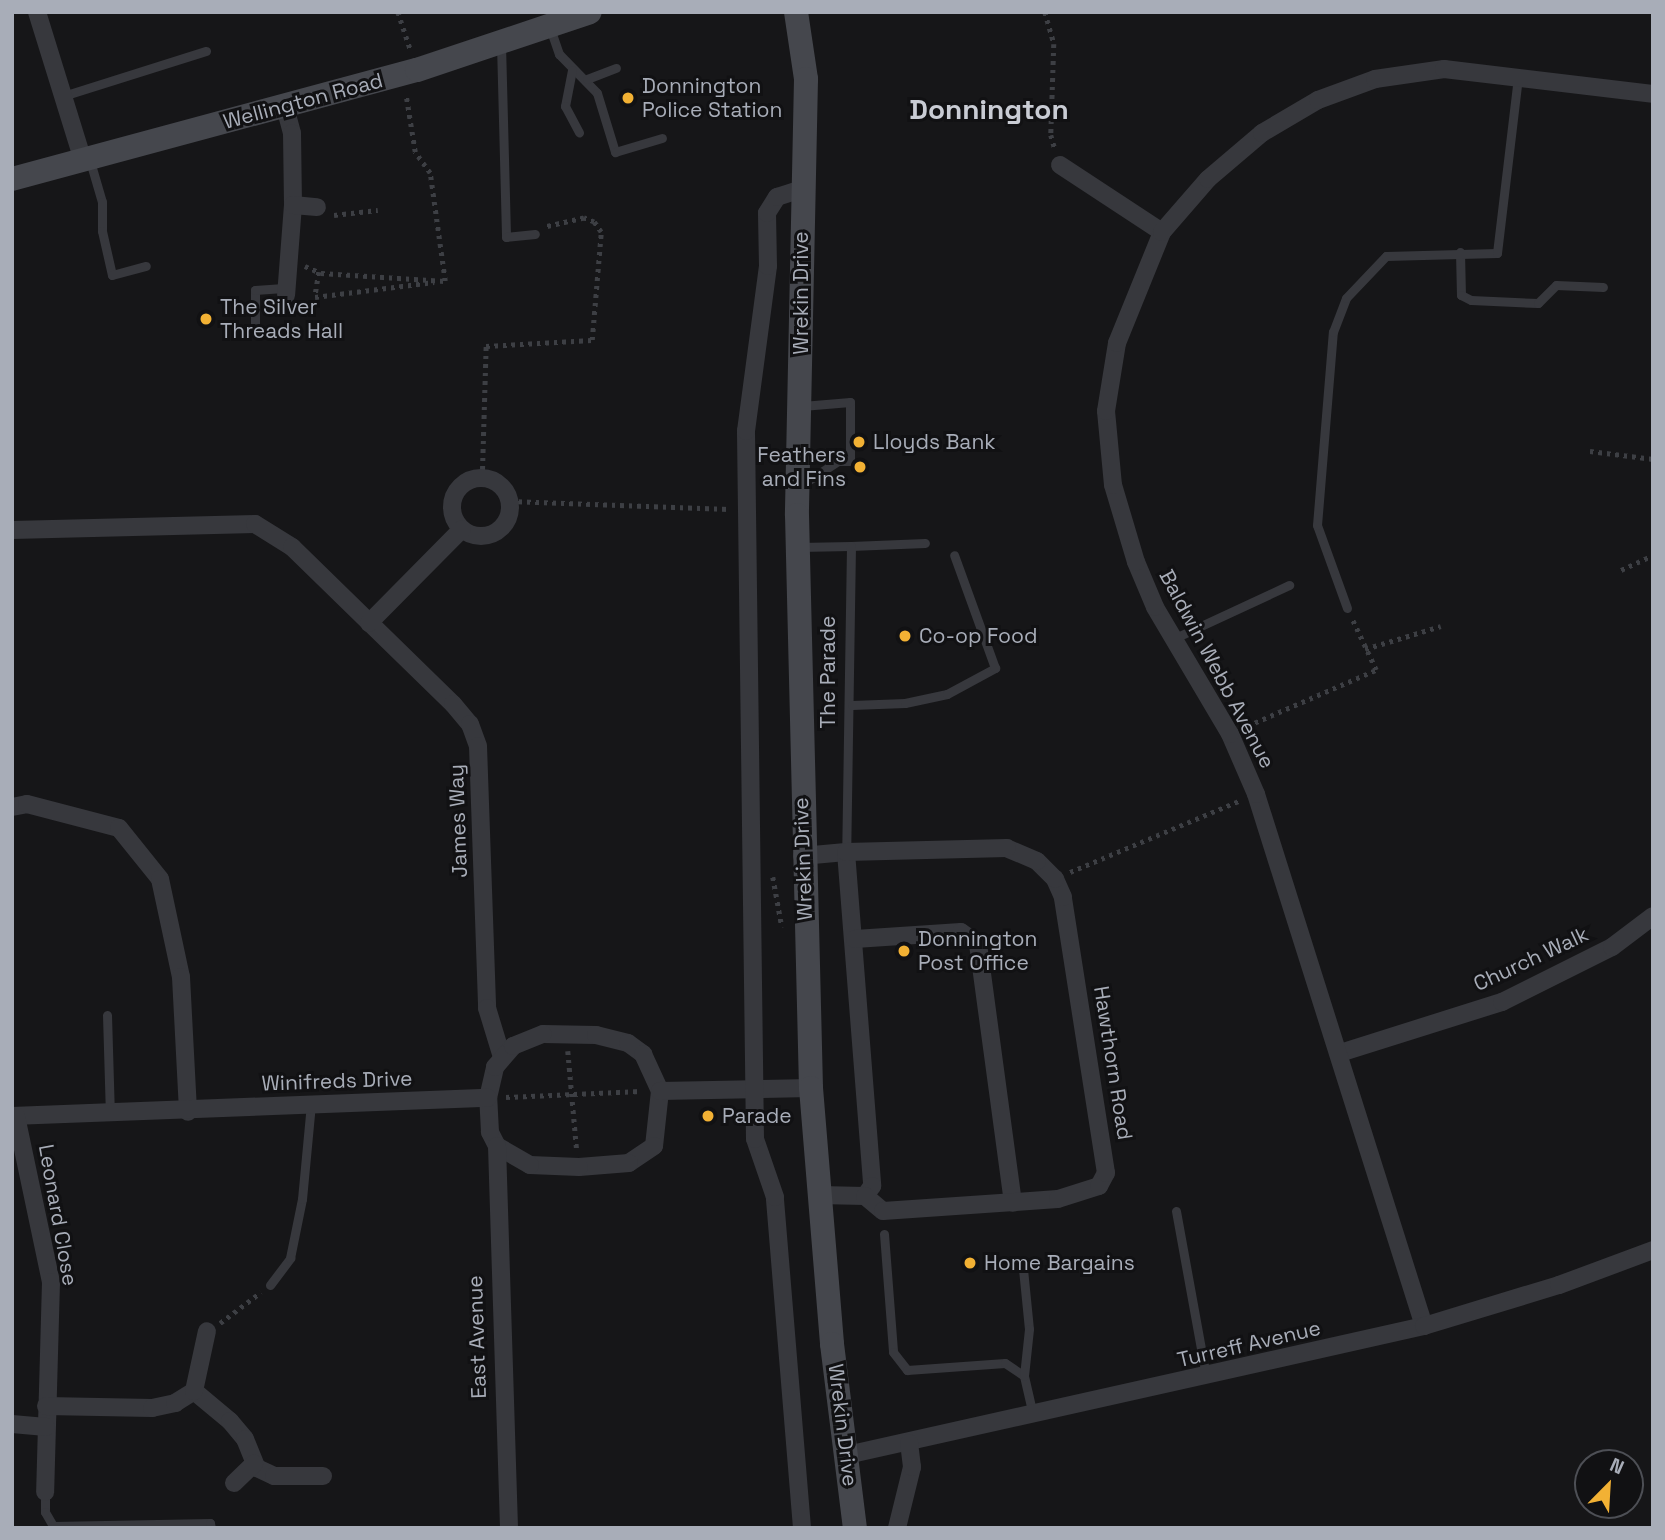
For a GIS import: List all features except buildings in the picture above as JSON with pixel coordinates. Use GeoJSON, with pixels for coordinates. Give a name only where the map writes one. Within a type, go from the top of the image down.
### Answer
{"type":"FeatureCollection","features":[{"type":"Feature","properties":{"kind":"street"},"geometry":{"type":"LineString","coordinates":[[37,12],[85,156]]}},
{"type":"Feature","properties":{"kind":"street","name":"Wellington Road"},"geometry":{"type":"LineString","coordinates":[[12,179],[85,156],[285,107],[409,72],[590,12]]}},
{"type":"Feature","properties":{"kind":"street","name":"Wrekin Drive"},"geometry":{"type":"LineString","coordinates":[[796,12],[806,79],[797,547],[802,856],[811,1088],[819,1195],[855,1528]]}},
{"type":"Feature","properties":{"kind":"street","name":"Baldwin Webb Avenue"},"geometry":{"type":"LineString","coordinates":[[1424,1326],[1256,794],[1230,734],[1155,607],[1117,498],[1106,411],[1116,343],[1162,232],[1208,179],[1262,132],[1318,100],[1375,79],[1444,69],[1653,94]]}},
{"type":"Feature","properties":{"kind":"street"},"geometry":{"type":"LineString","coordinates":[[285,107],[292,134],[293,205],[286,291]]}},
{"type":"Feature","properties":{"kind":"street"},"geometry":{"type":"LineString","coordinates":[[1060,165],[1162,232]]}},
{"type":"Feature","properties":{"kind":"street","name":"Wrekin Drive"},"geometry":{"type":"LineString","coordinates":[[802,189],[777,197],[767,213],[768,266],[746,431],[755,1139],[775,1197],[802,1528]]}},
{"type":"Feature","properties":{"kind":"street"},"geometry":{"type":"LineString","coordinates":[[293,205],[317,207]]}},
{"type":"Feature","properties":{"kind":"street"},"geometry":{"type":"LineString","coordinates":[[481,478],[500,484],[510,501],[508,519],[496,533],[478,536],[462,529],[453,514],[453,497],[464,483],[481,478]]}},
{"type":"Feature","properties":{"kind":"street","name":"James Way"},"geometry":{"type":"LineString","coordinates":[[12,530],[255,524],[292,547],[461,714],[478,746],[487,1008],[502,1057]]}},
{"type":"Feature","properties":{"kind":"street"},"geometry":{"type":"LineString","coordinates":[[369,623],[462,529]]}},
{"type":"Feature","properties":{"kind":"street"},"geometry":{"type":"LineString","coordinates":[[12,807],[27,804],[119,828],[160,879],[181,977],[188,1112]]}},
{"type":"Feature","properties":{"kind":"street"},"geometry":{"type":"LineString","coordinates":[[802,856],[846,852],[1007,848],[1037,861],[1055,879]]}},
{"type":"Feature","properties":{"kind":"street","name":"The Parade"},"geometry":{"type":"LineString","coordinates":[[846,852],[855,939],[872,1186],[865,1196]]}},
{"type":"Feature","properties":{"kind":"street","name":"Hawthorn Road"},"geometry":{"type":"LineString","coordinates":[[819,1195],[865,1196],[883,1211],[1013,1203],[1085,1194],[1099,1186],[1106,1173],[1063,897],[1055,879]]}},
{"type":"Feature","properties":{"kind":"street","name":"Church Walk"},"geometry":{"type":"LineString","coordinates":[[1340,1054],[1502,1002],[1612,947],[1653,916]]}},
{"type":"Feature","properties":{"kind":"street"},"geometry":{"type":"LineString","coordinates":[[855,939],[961,932],[978,944],[1013,1203]]}},
{"type":"Feature","properties":{"kind":"street"},"geometry":{"type":"LineString","coordinates":[[566,1033],[628,1043],[643,1054],[660,1091],[654,1146],[629,1163],[579,1167],[530,1165],[497,1146],[490,1132],[488,1098],[495,1067],[502,1057],[513,1046],[543,1034],[566,1033]]}},
{"type":"Feature","properties":{"kind":"street"},"geometry":{"type":"LineString","coordinates":[[660,1091],[811,1088]]}},
{"type":"Feature","properties":{"kind":"street","name":"Winifreds Drive"},"geometry":{"type":"LineString","coordinates":[[14,1116],[188,1112],[311,1104],[488,1098]]}},
{"type":"Feature","properties":{"kind":"street","name":"Leonard Close"},"geometry":{"type":"LineString","coordinates":[[14,1116],[51,1282],[45,1492]]}},
{"type":"Feature","properties":{"kind":"street","name":"East Avenue"},"geometry":{"type":"LineString","coordinates":[[497,1146],[509,1528]]}},
{"type":"Feature","properties":{"kind":"street","name":"Turreff Avenue"},"geometry":{"type":"LineString","coordinates":[[848,1455],[1206,1378],[1424,1326],[1559,1285],[1653,1250]]}},
{"type":"Feature","properties":{"kind":"street"},"geometry":{"type":"LineString","coordinates":[[46,1406],[152,1408],[175,1403],[194,1391],[207,1331]]}},
{"type":"Feature","properties":{"kind":"street"},"geometry":{"type":"LineString","coordinates":[[194,1391],[230,1421],[245,1439],[254,1464],[274,1476],[323,1476]]}},
{"type":"Feature","properties":{"kind":"street"},"geometry":{"type":"LineString","coordinates":[[12,1424],[46,1427]]}},
{"type":"Feature","properties":{"kind":"street"},"geometry":{"type":"LineString","coordinates":[[897,1528],[912,1467],[909,1443]]}},
{"type":"Feature","properties":{"kind":"street"},"geometry":{"type":"LineString","coordinates":[[234,1483],[254,1464]]}},
{"type":"Feature","properties":{"kind":"lane"},"geometry":{"type":"LineString","coordinates":[[549,26],[559,54],[572,71],[587,79],[597,93],[615,152],[662,138]]}},
{"type":"Feature","properties":{"kind":"lane"},"geometry":{"type":"LineString","coordinates":[[500,43],[506,237],[535,234]]}},
{"type":"Feature","properties":{"kind":"lane"},"geometry":{"type":"LineString","coordinates":[[63,96],[206,51]]}},
{"type":"Feature","properties":{"kind":"lane"},"geometry":{"type":"LineString","coordinates":[[587,79],[616,68]]}},
{"type":"Feature","properties":{"kind":"lane"},"geometry":{"type":"LineString","coordinates":[[572,71],[565,106],[579,132]]}},
{"type":"Feature","properties":{"kind":"lane"},"geometry":{"type":"LineString","coordinates":[[1347,608],[1317,525],[1334,332],[1346,298],[1386,256],[1497,253],[1518,77]]}},
{"type":"Feature","properties":{"kind":"lane"},"geometry":{"type":"LineString","coordinates":[[85,156],[102,202],[102,231],[112,275],[146,266]]}},
{"type":"Feature","properties":{"kind":"lane"},"geometry":{"type":"LineString","coordinates":[[1460,252],[1461,295],[1471,300],[1538,303],[1556,285],[1603,287]]}},
{"type":"Feature","properties":{"kind":"lane"},"geometry":{"type":"LineString","coordinates":[[255,328],[255,290],[286,291]]}},
{"type":"Feature","properties":{"kind":"lane"},"geometry":{"type":"LineString","coordinates":[[797,488],[838,461],[850,461],[850,402],[800,406]]}},
{"type":"Feature","properties":{"kind":"lane"},"geometry":{"type":"LineString","coordinates":[[797,547],[925,543]]}},
{"type":"Feature","properties":{"kind":"lane","name":"The Parade"},"geometry":{"type":"LineString","coordinates":[[846,852],[852,705],[851,546]]}},
{"type":"Feature","properties":{"kind":"lane"},"geometry":{"type":"LineString","coordinates":[[852,705],[905,702],[947,694],[995,668],[954,555]]}},
{"type":"Feature","properties":{"kind":"lane"},"geometry":{"type":"LineString","coordinates":[[1175,638],[1289,584]]}},
{"type":"Feature","properties":{"kind":"lane"},"geometry":{"type":"LineString","coordinates":[[107,1015],[110,1114]]}},
{"type":"Feature","properties":{"kind":"lane"},"geometry":{"type":"LineString","coordinates":[[270,1285],[290,1258],[302,1199],[311,1104]]}},
{"type":"Feature","properties":{"kind":"lane"},"geometry":{"type":"LineString","coordinates":[[1176,1211],[1206,1378]]}},
{"type":"Feature","properties":{"kind":"lane"},"geometry":{"type":"LineString","coordinates":[[884,1234],[893,1352],[907,1370],[1005,1363],[1024,1376]]}},
{"type":"Feature","properties":{"kind":"lane"},"geometry":{"type":"LineString","coordinates":[[1023,1269],[1029,1329],[1024,1376],[1033,1416]]}},
{"type":"Feature","properties":{"kind":"lane"},"geometry":{"type":"LineString","coordinates":[[45,1492],[45,1512],[52,1526],[211,1523],[211,1528]]}},
{"type":"Feature","properties":{"kind":"path"},"geometry":{"type":"LineString","coordinates":[[398,12],[409,72],[415,152],[430,173],[446,281]]}},
{"type":"Feature","properties":{"kind":"path"},"geometry":{"type":"LineString","coordinates":[[1045,12],[1054,44],[1051,135],[1060,165]]}},
{"type":"Feature","properties":{"kind":"path"},"geometry":{"type":"LineString","coordinates":[[481,478],[485,346],[592,340],[601,232],[594,222],[584,218],[550,225],[535,234]]}},
{"type":"Feature","properties":{"kind":"path"},"geometry":{"type":"LineString","coordinates":[[289,258],[319,272],[446,281]]}},
{"type":"Feature","properties":{"kind":"path"},"geometry":{"type":"LineString","coordinates":[[319,272],[316,297],[446,281]]}},
{"type":"Feature","properties":{"kind":"path"},"geometry":{"type":"LineString","coordinates":[[1590,451],[1653,459]]}},
{"type":"Feature","properties":{"kind":"path"},"geometry":{"type":"LineString","coordinates":[[510,501],[747,510]]}},
{"type":"Feature","properties":{"kind":"path"},"geometry":{"type":"LineString","coordinates":[[1621,570],[1653,555]]}},
{"type":"Feature","properties":{"kind":"path"},"geometry":{"type":"LineString","coordinates":[[1230,734],[1376,670],[1347,608]]}},
{"type":"Feature","properties":{"kind":"path"},"geometry":{"type":"LineString","coordinates":[[1366,649],[1441,626]]}},
{"type":"Feature","properties":{"kind":"path"},"geometry":{"type":"LineString","coordinates":[[1055,879],[1256,794]]}},
{"type":"Feature","properties":{"kind":"path"},"geometry":{"type":"LineString","coordinates":[[566,1033],[579,1167]]}},
{"type":"Feature","properties":{"kind":"path"},"geometry":{"type":"LineString","coordinates":[[488,1098],[572,1092],[660,1091]]}},
{"type":"Feature","properties":{"kind":"path"},"geometry":{"type":"LineString","coordinates":[[207,1331],[270,1285]]}},
{"type":"Feature","properties":{"kind":"place","name":"Donnington Police Station"},"geometry":{"type":"Point","coordinates":[628,98]}},
{"type":"Feature","properties":{"kind":"place","name":"The Silver Threads Hall"},"geometry":{"type":"Point","coordinates":[206,319]}},
{"type":"Feature","properties":{"kind":"place","name":"Lloyds Bank"},"geometry":{"type":"Point","coordinates":[859,442]}},
{"type":"Feature","properties":{"kind":"place","name":"Feathers and Fins"},"geometry":{"type":"Point","coordinates":[860,467]}},
{"type":"Feature","properties":{"kind":"place","name":"Co-op Food"},"geometry":{"type":"Point","coordinates":[905,636]}},
{"type":"Feature","properties":{"kind":"place","name":"Donnington Post Office"},"geometry":{"type":"Point","coordinates":[904,951]}},
{"type":"Feature","properties":{"kind":"place","name":"Parade"},"geometry":{"type":"Point","coordinates":[708,1116]}},
{"type":"Feature","properties":{"kind":"place","name":"Home Bargains"},"geometry":{"type":"Point","coordinates":[970,1263]}},
{"type":"Feature","properties":{"kind":"district","name":"Donnington"},"geometry":{"type":"Point","coordinates":[989,109]}}]}
